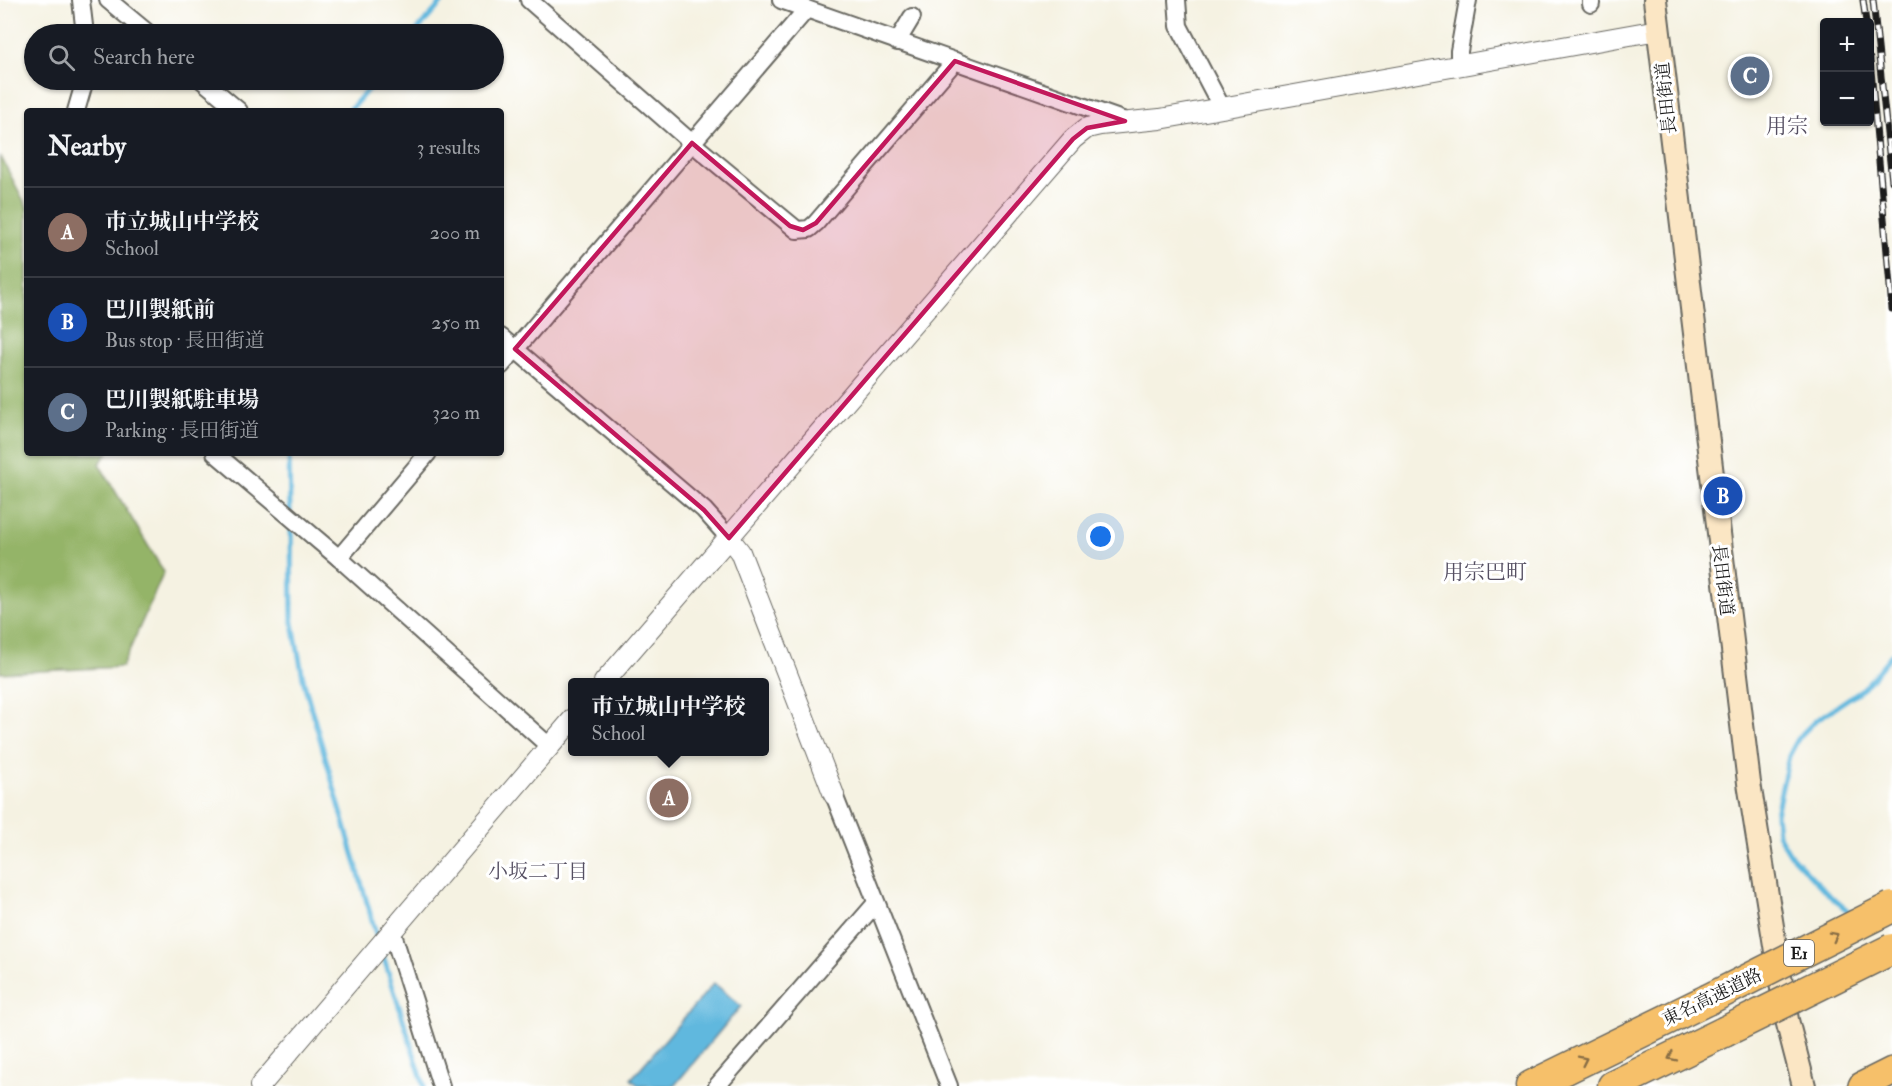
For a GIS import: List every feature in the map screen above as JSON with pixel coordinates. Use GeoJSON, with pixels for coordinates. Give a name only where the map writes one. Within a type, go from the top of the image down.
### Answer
{"type":"FeatureCollection","features":[{"type":"Feature","properties":{"kind":"highway","name":"東名高速道路"},"geometry":{"type":"LineString","coordinates":[[1531,1086],[1892,907]]}},
{"type":"Feature","properties":{"kind":"highway","name":"東名高速道路"},"geometry":{"type":"LineString","coordinates":[[1613,1086],[1892,949]]}},
{"type":"Feature","properties":{"kind":"highway"},"geometry":{"type":"LineString","coordinates":[[1862,1086],[1892,1071]]}},
{"type":"Feature","properties":{"kind":"main road","name":"長田街道"},"geometry":{"type":"LineString","coordinates":[[1654,0],[1749,783],[1787,1020],[1804,1086]]}},
{"type":"Feature","properties":{"kind":"street"},"geometry":{"type":"LineString","coordinates":[[81,0],[84,24]]}},
{"type":"Feature","properties":{"kind":"street"},"geometry":{"type":"LineString","coordinates":[[108,0],[137,24]]}},
{"type":"Feature","properties":{"kind":"street"},"geometry":{"type":"LineString","coordinates":[[530,0],[692,143],[797,230],[809,229],[955,61]]}},
{"type":"Feature","properties":{"kind":"street"},"geometry":{"type":"LineString","coordinates":[[781,0],[1125,121]]}},
{"type":"Feature","properties":{"kind":"street"},"geometry":{"type":"LineString","coordinates":[[1177,0],[1179,26],[1222,108]]}},
{"type":"Feature","properties":{"kind":"street"},"geometry":{"type":"LineString","coordinates":[[1459,66],[1459,51],[1468,0]]}},
{"type":"Feature","properties":{"kind":"street"},"geometry":{"type":"LineString","coordinates":[[504,363],[806,10]]}},
{"type":"Feature","properties":{"kind":"street"},"geometry":{"type":"LineString","coordinates":[[897,42],[912,17]]}},
{"type":"Feature","properties":{"kind":"street"},"geometry":{"type":"LineString","coordinates":[[607,678],[1073,139],[1088,128],[1125,121],[1160,119],[1658,30]]}},
{"type":"Feature","properties":{"kind":"street"},"geometry":{"type":"LineString","coordinates":[[77,108],[82,90]]}},
{"type":"Feature","properties":{"kind":"street"},"geometry":{"type":"LineString","coordinates":[[214,90],[236,108]]}},
{"type":"Feature","properties":{"kind":"street"},"geometry":{"type":"LineString","coordinates":[[504,340],[704,510],[740,552],[949,1086]]}},
{"type":"Feature","properties":{"kind":"street"},"geometry":{"type":"LineString","coordinates":[[219,456],[339,558],[549,746]]}},
{"type":"Feature","properties":{"kind":"street"},"geometry":{"type":"LineString","coordinates":[[339,558],[425,456]]}},
{"type":"Feature","properties":{"kind":"street"},"geometry":{"type":"LineString","coordinates":[[260,1086],[568,724]]}},
{"type":"Feature","properties":{"kind":"street"},"geometry":{"type":"LineString","coordinates":[[717,1086],[876,903]]}},
{"type":"Feature","properties":{"kind":"street"},"geometry":{"type":"LineString","coordinates":[[392,931],[441,1086]]}},
{"type":"Feature","properties":{"kind":"highlighted area"},"geometry":{"type":"Polygon","coordinates":[[[955,61],[1125,121],[1087,128],[1073,139],[729,538],[704,510],[515,349],[692,143],[790,226],[803,230],[816,223],[955,61]]]}},
{"type":"Feature","properties":{"kind":"green space"},"geometry":{"type":"Polygon","coordinates":[[[0,155],[24,201],[24,456],[106,456],[99,464],[164,572],[122,667],[0,673],[0,155]]]}},
{"type":"Feature","properties":{"kind":"water"},"geometry":{"type":"Polygon","coordinates":[[[714,983],[741,1006],[674,1086],[639,1086],[631,1079],[714,983]]]}},
{"type":"Feature","properties":{"kind":"waterway"},"geometry":{"type":"LineString","coordinates":[[423,24],[444,0]]}},
{"type":"Feature","properties":{"kind":"waterway"},"geometry":{"type":"LineString","coordinates":[[352,108],[367,90]]}},
{"type":"Feature","properties":{"kind":"waterway"},"geometry":{"type":"LineString","coordinates":[[289,456],[290,511]]}},
{"type":"Feature","properties":{"kind":"waterway"},"geometry":{"type":"LineString","coordinates":[[291,524],[292,619],[304,683],[378,941]]}},
{"type":"Feature","properties":{"kind":"waterway"},"geometry":{"type":"LineString","coordinates":[[1855,916],[1832,898],[1790,854],[1778,834],[1776,814],[1789,756],[1799,737],[1815,721],[1864,688],[1892,654]]}},
{"type":"Feature","properties":{"kind":"waterway"},"geometry":{"type":"LineString","coordinates":[[382,952],[424,1086]]}},
{"type":"Feature","properties":{"kind":"railway"},"geometry":{"type":"LineString","coordinates":[[1863,0],[1865,18]]}},
{"type":"Feature","properties":{"kind":"railway"},"geometry":{"type":"LineString","coordinates":[[1873,0],[1892,181]]}},
{"type":"Feature","properties":{"kind":"railway"},"geometry":{"type":"LineString","coordinates":[[1871,72],[1892,309]]}},
{"type":"Feature","properties":{"kind":"place","name":"巴川製紙駐車場"},"geometry":{"type":"Point","coordinates":[1750,76]}},
{"type":"Feature","properties":{"kind":"place","name":"巴川製紙前"},"geometry":{"type":"Point","coordinates":[1723,496]}},
{"type":"Feature","properties":{"kind":"place","name":"市立城山中学校"},"geometry":{"type":"Point","coordinates":[669,798]}},
{"type":"Feature","properties":{"kind":"district","name":"用宗"},"geometry":{"type":"Point","coordinates":[1787,126]}},
{"type":"Feature","properties":{"kind":"district","name":"用宗巴町"},"geometry":{"type":"Point","coordinates":[1485,572]}},
{"type":"Feature","properties":{"kind":"district","name":"小坂二丁目"},"geometry":{"type":"Point","coordinates":[538,871]}}]}
